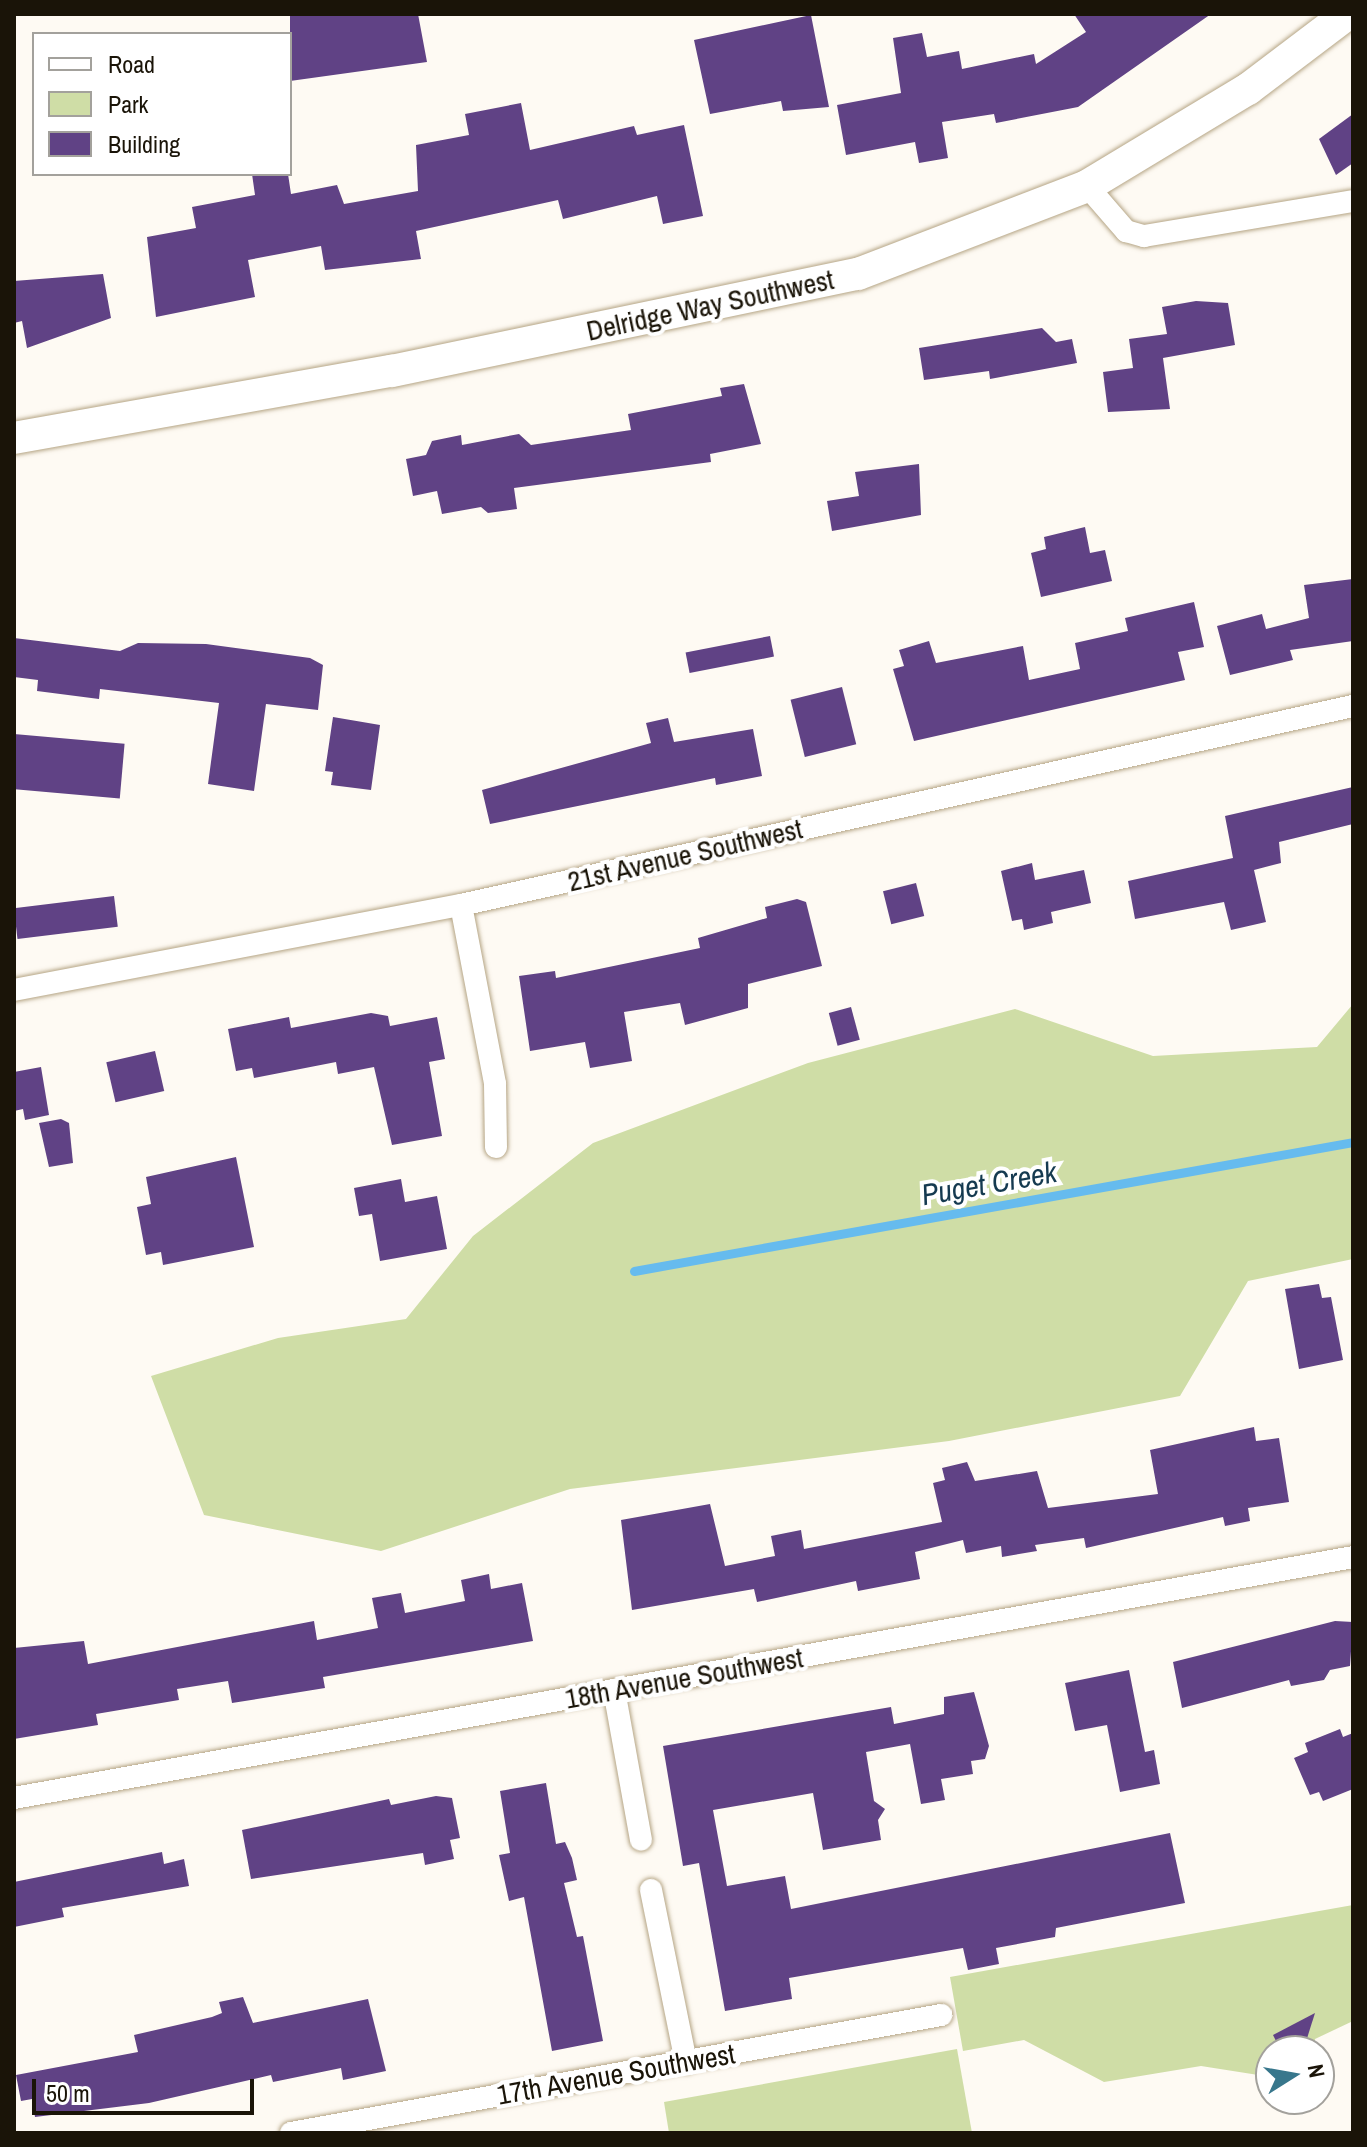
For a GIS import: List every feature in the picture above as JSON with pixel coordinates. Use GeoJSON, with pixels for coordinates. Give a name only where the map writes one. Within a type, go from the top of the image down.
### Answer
{"type":"FeatureCollection","features":[{"type":"Feature","properties":{"kind":"main road","name":"Delridge Way Southwest"},"geometry":{"type":"LineString","coordinates":[[14,438],[830,281],[956,242],[1087,186],[1248,89],[1347,14]]}},
{"type":"Feature","properties":{"kind":"street"},"geometry":{"type":"LineString","coordinates":[[1087,186],[1126,231],[1144,236],[1353,201]]}},
{"type":"Feature","properties":{"kind":"street","name":"21st Avenue Southwest"},"geometry":{"type":"LineString","coordinates":[[14,990],[461,905],[1353,706]]}},
{"type":"Feature","properties":{"kind":"street"},"geometry":{"type":"LineString","coordinates":[[461,905],[495,1084],[496,1147]]}},
{"type":"Feature","properties":{"kind":"street","name":"18th Avenue Southwest"},"geometry":{"type":"LineString","coordinates":[[14,1798],[1353,1557]]}},
{"type":"Feature","properties":{"kind":"street"},"geometry":{"type":"LineString","coordinates":[[614,1690],[641,1840]]}},
{"type":"Feature","properties":{"kind":"street"},"geometry":{"type":"LineString","coordinates":[[651,1890],[686,2062]]}},
{"type":"Feature","properties":{"kind":"street","name":"17th Avenue Southwest"},"geometry":{"type":"LineString","coordinates":[[291,2133],[941,2015]]}},
{"type":"Feature","properties":{"kind":"green space"},"geometry":{"type":"Polygon","coordinates":[[[1353,1004],[1353,1259],[1248,1281],[1180,1396],[949,1441],[570,1489],[381,1551],[204,1515],[151,1376],[278,1338],[406,1319],[473,1236],[593,1143],[808,1063],[1015,1009],[1153,1056],[1317,1047],[1353,1004]]]}},
{"type":"Feature","properties":{"kind":"green space"},"geometry":{"type":"Polygon","coordinates":[[[1353,1905],[1353,2021],[1323,2035],[1255,2035],[1255,2074],[1201,2066],[1104,2082],[1024,2040],[963,2051],[950,1977],[1353,1905]]]}},
{"type":"Feature","properties":{"kind":"green space"},"geometry":{"type":"Polygon","coordinates":[[[957,2049],[972,2133],[669,2133],[664,2102],[957,2049]]]}},
{"type":"Feature","properties":{"kind":"building"},"geometry":{"type":"Polygon","coordinates":[[[290,14],[418,14],[427,62],[292,81],[290,14]]]}},
{"type":"Feature","properties":{"kind":"building"},"geometry":{"type":"Polygon","coordinates":[[[1074,14],[1211,14],[1078,107],[996,123],[994,114],[942,122],[948,158],[919,163],[915,142],[846,155],[837,105],[901,93],[893,38],[922,33],[927,57],[959,51],[962,69],[1034,54],[1036,64],[1086,32],[1074,14]]]}},
{"type":"Feature","properties":{"kind":"building"},"geometry":{"type":"Polygon","coordinates":[[[811,15],[829,107],[783,111],[781,101],[710,114],[694,40],[811,15]]]}},
{"type":"Feature","properties":{"kind":"building"},"geometry":{"type":"Polygon","coordinates":[[[521,103],[530,150],[634,126],[637,135],[684,125],[703,216],[663,224],[657,196],[563,219],[558,200],[416,231],[421,259],[325,270],[321,246],[248,260],[255,297],[156,317],[147,237],[196,228],[192,207],[255,195],[252,176],[288,176],[291,194],[337,185],[344,204],[418,191],[416,145],[469,135],[465,114],[521,103]]]}},
{"type":"Feature","properties":{"kind":"building"},"geometry":{"type":"Polygon","coordinates":[[[1353,114],[1353,163],[1336,175],[1319,139],[1353,114]]]}},
{"type":"Feature","properties":{"kind":"building"},"geometry":{"type":"Polygon","coordinates":[[[103,274],[111,318],[27,348],[22,321],[14,323],[14,281],[103,274]]]}},
{"type":"Feature","properties":{"kind":"building"},"geometry":{"type":"Polygon","coordinates":[[[1196,301],[1228,303],[1235,345],[1163,358],[1170,409],[1108,412],[1103,372],[1133,368],[1129,339],[1167,334],[1162,307],[1196,301]]]}},
{"type":"Feature","properties":{"kind":"building"},"geometry":{"type":"Polygon","coordinates":[[[1042,328],[1056,342],[1072,339],[1077,363],[990,379],[989,371],[924,380],[919,348],[1042,328]]]}},
{"type":"Feature","properties":{"kind":"building"},"geometry":{"type":"Polygon","coordinates":[[[744,384],[761,444],[710,454],[711,462],[514,488],[517,509],[488,513],[481,507],[442,514],[437,491],[413,496],[406,459],[426,455],[432,441],[461,435],[462,445],[519,434],[531,445],[631,430],[628,414],[722,396],[720,388],[744,384]]]}},
{"type":"Feature","properties":{"kind":"building"},"geometry":{"type":"Polygon","coordinates":[[[919,464],[921,515],[832,531],[827,501],[859,496],[855,472],[919,464]]]}},
{"type":"Feature","properties":{"kind":"building"},"geometry":{"type":"Polygon","coordinates":[[[1085,527],[1090,553],[1105,550],[1112,581],[1041,597],[1031,553],[1046,549],[1044,537],[1085,527]]]}},
{"type":"Feature","properties":{"kind":"building"},"geometry":{"type":"Polygon","coordinates":[[[1353,579],[1353,641],[1290,650],[1293,660],[1230,675],[1217,626],[1262,614],[1266,629],[1309,618],[1304,585],[1353,579]]]}},
{"type":"Feature","properties":{"kind":"building"},"geometry":{"type":"Polygon","coordinates":[[[1194,602],[1204,647],[1178,652],[1185,680],[914,741],[893,669],[904,666],[899,650],[929,641],[936,663],[1023,646],[1029,680],[1080,669],[1075,643],[1128,631],[1125,618],[1194,602]]]}},
{"type":"Feature","properties":{"kind":"building"},"geometry":{"type":"Polygon","coordinates":[[[770,636],[774,657],[690,673],[686,652],[770,636]]]}},
{"type":"Feature","properties":{"kind":"building"},"geometry":{"type":"Polygon","coordinates":[[[14,638],[120,651],[138,643],[206,644],[310,658],[323,665],[318,710],[266,704],[254,791],[208,784],[219,703],[100,689],[99,699],[37,691],[38,680],[14,677],[14,638]]]}},
{"type":"Feature","properties":{"kind":"building"},"geometry":{"type":"Polygon","coordinates":[[[842,687],[856,744],[805,757],[791,700],[842,687]]]}},
{"type":"Feature","properties":{"kind":"building"},"geometry":{"type":"Polygon","coordinates":[[[333,717],[380,725],[371,790],[331,785],[333,772],[325,771],[333,717]]]}},
{"type":"Feature","properties":{"kind":"building"},"geometry":{"type":"Polygon","coordinates":[[[668,718],[674,742],[753,729],[762,776],[716,785],[715,778],[490,824],[482,790],[651,743],[646,723],[668,718]]]}},
{"type":"Feature","properties":{"kind":"building"},"geometry":{"type":"Polygon","coordinates":[[[14,734],[125,744],[120,798],[14,789],[14,734]]]}},
{"type":"Feature","properties":{"kind":"building"},"geometry":{"type":"Polygon","coordinates":[[[1353,787],[1353,824],[1279,842],[1281,863],[1254,870],[1266,922],[1231,930],[1224,902],[1135,919],[1128,881],[1233,858],[1225,816],[1353,787]]]}},
{"type":"Feature","properties":{"kind":"building"},"geometry":{"type":"Polygon","coordinates":[[[1032,863],[1035,880],[1084,870],[1091,903],[1051,912],[1053,923],[1024,930],[1022,919],[1012,921],[1001,871],[1032,863]]]}},
{"type":"Feature","properties":{"kind":"building"},"geometry":{"type":"Polygon","coordinates":[[[916,883],[924,916],[891,924],[883,891],[916,883]]]}},
{"type":"Feature","properties":{"kind":"building"},"geometry":{"type":"Polygon","coordinates":[[[114,896],[118,927],[18,939],[14,908],[114,896]]]}},
{"type":"Feature","properties":{"kind":"building"},"geometry":{"type":"Polygon","coordinates":[[[797,899],[806,902],[822,966],[748,984],[748,1008],[685,1025],[680,1003],[624,1012],[632,1061],[590,1068],[585,1042],[530,1051],[519,976],[555,971],[556,978],[700,948],[698,938],[767,918],[765,907],[797,899]]]}},
{"type":"Feature","properties":{"kind":"building"},"geometry":{"type":"Polygon","coordinates":[[[851,1007],[860,1040],[838,1046],[829,1013],[851,1007]]]}},
{"type":"Feature","properties":{"kind":"building"},"geometry":{"type":"Polygon","coordinates":[[[371,1013],[388,1016],[390,1026],[437,1017],[445,1059],[429,1062],[442,1136],[392,1145],[374,1067],[338,1074],[336,1062],[254,1078],[252,1068],[236,1071],[228,1029],[289,1017],[291,1028],[371,1013]]]}},
{"type":"Feature","properties":{"kind":"building"},"geometry":{"type":"Polygon","coordinates":[[[155,1051],[164,1091],[116,1102],[106,1062],[155,1051]]]}},
{"type":"Feature","properties":{"kind":"building"},"geometry":{"type":"Polygon","coordinates":[[[41,1067],[49,1115],[25,1120],[23,1109],[14,1111],[14,1072],[41,1067]]]}},
{"type":"Feature","properties":{"kind":"building"},"geometry":{"type":"Polygon","coordinates":[[[61,1119],[69,1123],[73,1163],[49,1167],[39,1123],[61,1119]]]}},
{"type":"Feature","properties":{"kind":"building"},"geometry":{"type":"Polygon","coordinates":[[[236,1157],[254,1247],[163,1265],[161,1252],[146,1255],[137,1207],[151,1204],[146,1177],[236,1157]]]}},
{"type":"Feature","properties":{"kind":"building"},"geometry":{"type":"Polygon","coordinates":[[[401,1179],[405,1202],[437,1196],[447,1249],[380,1261],[372,1214],[359,1216],[354,1188],[401,1179]]]}},
{"type":"Feature","properties":{"kind":"building"},"geometry":{"type":"Polygon","coordinates":[[[1319,1284],[1322,1298],[1331,1297],[1343,1360],[1299,1369],[1285,1289],[1319,1284]]]}},
{"type":"Feature","properties":{"kind":"building"},"geometry":{"type":"Polygon","coordinates":[[[1254,1427],[1256,1441],[1279,1438],[1289,1502],[1248,1508],[1250,1521],[1225,1526],[1223,1517],[1086,1548],[1084,1538],[1035,1545],[1037,1551],[1002,1557],[1001,1546],[966,1553],[963,1540],[915,1552],[920,1579],[858,1591],[856,1581],[757,1602],[754,1589],[632,1610],[621,1520],[710,1504],[725,1566],[775,1556],[771,1536],[801,1530],[804,1549],[942,1522],[933,1483],[945,1480],[942,1468],[967,1462],[975,1481],[1037,1471],[1048,1508],[1158,1494],[1150,1450],[1254,1427]]]}},
{"type":"Feature","properties":{"kind":"building"},"geometry":{"type":"Polygon","coordinates":[[[489,1574],[491,1589],[522,1583],[533,1641],[323,1677],[325,1688],[232,1703],[228,1681],[177,1689],[179,1700],[96,1714],[98,1725],[14,1739],[14,1648],[84,1641],[88,1664],[314,1621],[317,1640],[378,1628],[372,1598],[401,1593],[405,1613],[465,1601],[461,1580],[489,1574]]]}},
{"type":"Feature","properties":{"kind":"building"},"geometry":{"type":"Polygon","coordinates":[[[1335,1621],[1353,1622],[1350,1666],[1330,1670],[1324,1680],[1291,1686],[1289,1680],[1182,1708],[1173,1662],[1335,1621]]]}},
{"type":"Feature","properties":{"kind":"building"},"geometry":{"type":"Polygon","coordinates":[[[1129,1670],[1145,1752],[1154,1750],[1160,1784],[1120,1792],[1107,1725],[1075,1731],[1065,1683],[1129,1670]]]}},
{"type":"Feature","properties":{"kind":"building"},"geometry":{"type":"Polygon","coordinates":[[[974,1692],[989,1746],[985,1759],[971,1761],[973,1774],[941,1779],[945,1800],[921,1804],[910,1744],[866,1752],[874,1801],[885,1809],[878,1820],[881,1840],[823,1850],[813,1793],[713,1810],[727,1886],[785,1876],[791,1909],[1170,1833],[1185,1903],[1056,1928],[1055,1937],[996,1948],[999,1964],[968,1970],[963,1948],[789,1978],[792,1999],[725,2011],[699,1863],[683,1866],[663,1746],[891,1707],[894,1724],[944,1714],[944,1697],[974,1692]]]}},
{"type":"Feature","properties":{"kind":"building"},"geometry":{"type":"Polygon","coordinates":[[[1340,1729],[1343,1737],[1353,1733],[1353,1789],[1323,1801],[1319,1792],[1310,1795],[1294,1758],[1308,1752],[1305,1743],[1340,1729]]]}},
{"type":"Feature","properties":{"kind":"building"},"geometry":{"type":"Polygon","coordinates":[[[546,1783],[556,1844],[565,1842],[577,1880],[564,1883],[577,1937],[583,1936],[603,2041],[552,2051],[524,1897],[509,1901],[499,1855],[510,1853],[500,1791],[546,1783]]]}},
{"type":"Feature","properties":{"kind":"building"},"geometry":{"type":"Polygon","coordinates":[[[436,1796],[452,1798],[460,1838],[450,1840],[454,1859],[425,1865],[423,1853],[251,1879],[242,1830],[389,1799],[391,1805],[436,1796]]]}},
{"type":"Feature","properties":{"kind":"building"},"geometry":{"type":"Polygon","coordinates":[[[162,1852],[164,1864],[184,1859],[189,1886],[62,1908],[64,1917],[14,1927],[14,1882],[162,1852]]]}},
{"type":"Feature","properties":{"kind":"building"},"geometry":{"type":"Polygon","coordinates":[[[243,1997],[253,2023],[368,1999],[386,2071],[343,2080],[341,2068],[273,2082],[271,2075],[149,2103],[35,2117],[32,2099],[21,2101],[16,2075],[138,2052],[134,2035],[212,2017],[222,2013],[219,2002],[243,1997]]]}},
{"type":"Feature","properties":{"kind":"building"},"geometry":{"type":"Polygon","coordinates":[[[1315,2013],[1308,2035],[1273,2035],[1315,2013]]]}},
{"type":"Feature","properties":{"kind":"waterway","name":"Puget Creek"},"geometry":{"type":"LineString","coordinates":[[634,1271],[1353,1142]]}}]}
